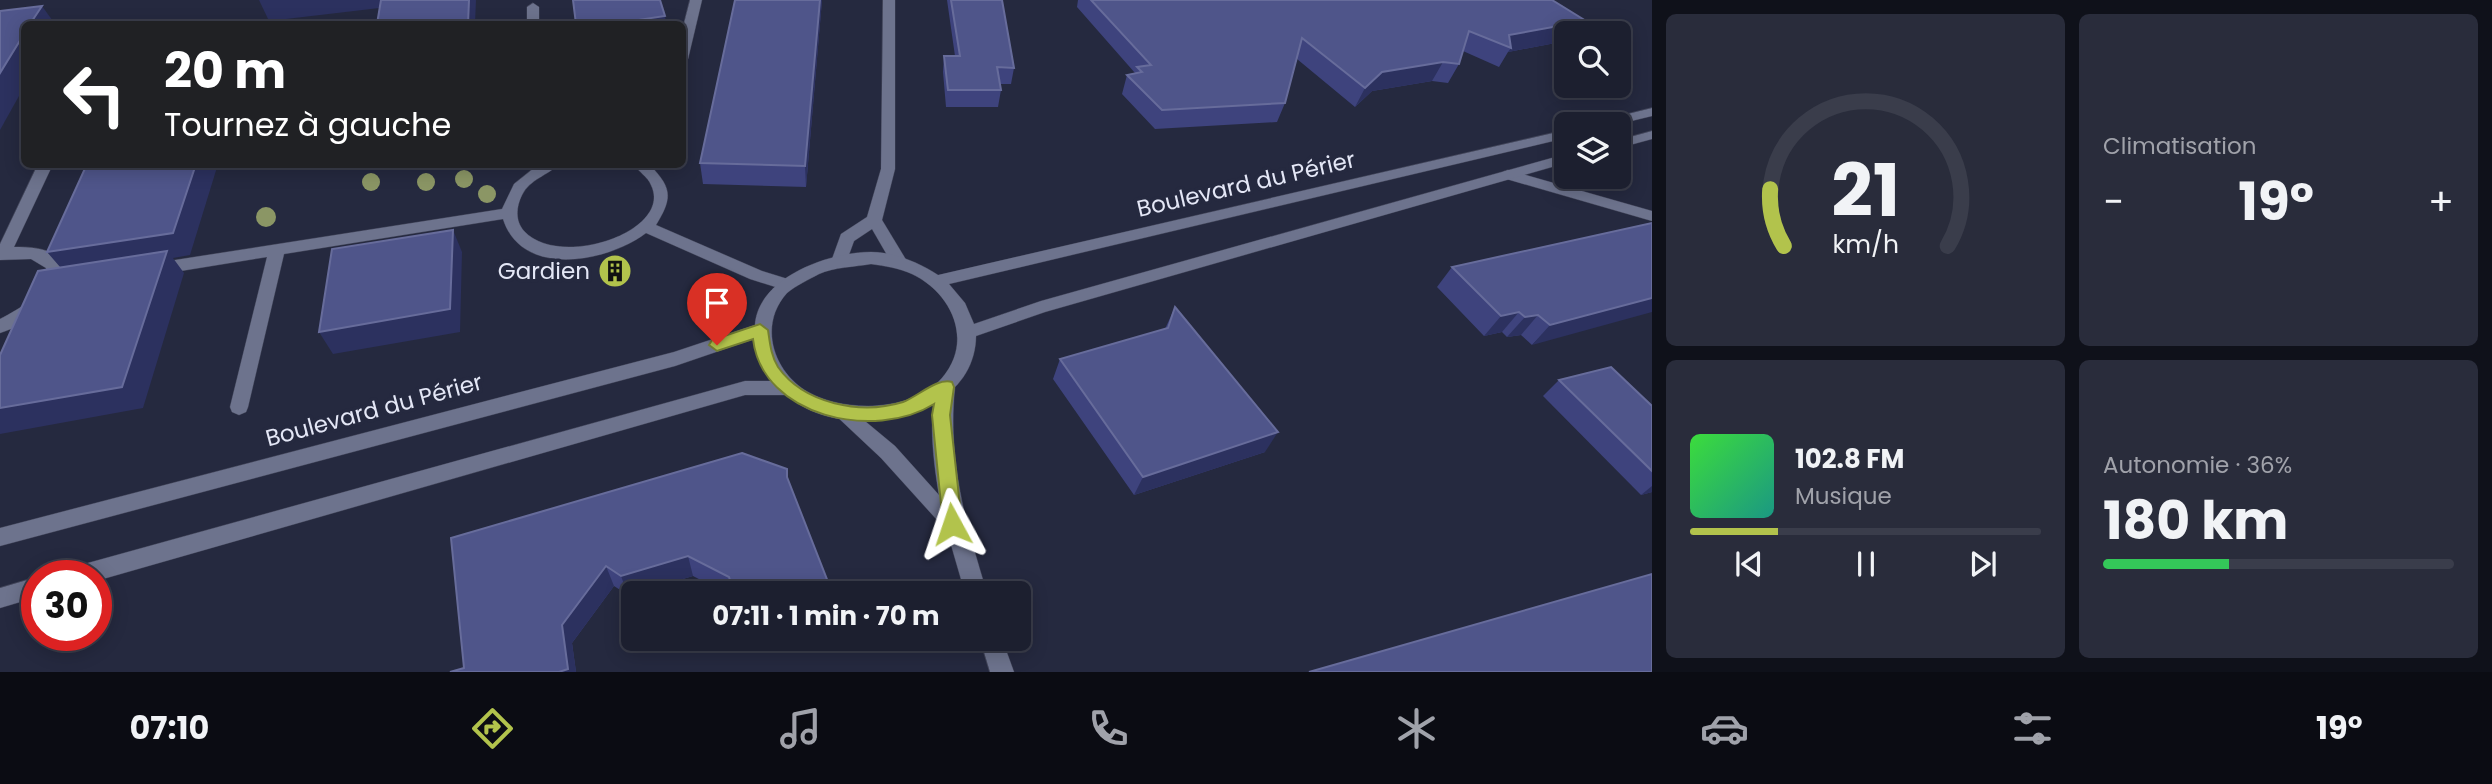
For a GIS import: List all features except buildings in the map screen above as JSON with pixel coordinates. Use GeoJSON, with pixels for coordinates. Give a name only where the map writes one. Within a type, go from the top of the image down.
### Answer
{"type":"FeatureCollection","features":[{"type":"Feature","properties":{"kind":"street"},"geometry":{"type":"LineString","coordinates":[[686,40],[696,0]]}},
{"type":"Feature","properties":{"kind":"street"},"geometry":{"type":"LineString","coordinates":[[840,259],[846,238],[874,220],[888,169],[889,0]]}},
{"type":"Feature","properties":{"kind":"street"},"geometry":{"type":"LineString","coordinates":[[533,7],[533,21]]}},
{"type":"Feature","properties":{"kind":"street"},"geometry":{"type":"LineString","coordinates":[[1631,117],[1652,112]]}},
{"type":"Feature","properties":{"kind":"street"},"geometry":{"type":"LineString","coordinates":[[1631,141],[1652,135]]}},
{"type":"Feature","properties":{"kind":"street","name":"Boulevard du Périer"},"geometry":{"type":"LineString","coordinates":[[937,281],[1554,137]]}},
{"type":"Feature","properties":{"kind":"street"},"geometry":{"type":"LineString","coordinates":[[969,332],[1041,307],[1554,161]]}},
{"type":"Feature","properties":{"kind":"street"},"geometry":{"type":"LineString","coordinates":[[0,327],[22,315],[58,285],[52,262],[33,253],[2,253],[44,168]]}},
{"type":"Feature","properties":{"kind":"street"},"geometry":{"type":"LineString","coordinates":[[545,168],[525,180],[513,196],[509,213],[513,229],[527,243],[548,251],[574,254],[614,246],[646,227],[658,213],[663,199],[661,184],[650,168]]}},
{"type":"Feature","properties":{"kind":"street"},"geometry":{"type":"LineString","coordinates":[[1508,174],[1652,216]]}},
{"type":"Feature","properties":{"kind":"street"},"geometry":{"type":"LineString","coordinates":[[144,271],[509,213]]}},
{"type":"Feature","properties":{"kind":"street"},"geometry":{"type":"LineString","coordinates":[[874,220],[901,263]]}},
{"type":"Feature","properties":{"kind":"street"},"geometry":{"type":"LineString","coordinates":[[646,227],[756,275],[785,284]]}},
{"type":"Feature","properties":{"kind":"street"},"geometry":{"type":"LineString","coordinates":[[239,407],[277,250]]}},
{"type":"Feature","properties":{"kind":"street"},"geometry":{"type":"LineString","coordinates":[[871,258],[901,263],[937,281],[953,296],[964,313],[969,332],[967,351],[960,370],[946,387],[925,401],[899,410],[869,414],[841,412],[812,403],[788,388],[772,371],[763,351],[760,330],[768,305],[785,284],[810,268],[840,259],[871,258]]}},
{"type":"Feature","properties":{"kind":"street","name":"Boulevard du Périer"},"geometry":{"type":"LineString","coordinates":[[0,537],[675,359],[760,330]]}},
{"type":"Feature","properties":{"kind":"street"},"geometry":{"type":"LineString","coordinates":[[946,387],[941,415],[952,524],[972,581]]}},
{"type":"Feature","properties":{"kind":"street"},"geometry":{"type":"LineString","coordinates":[[112,566],[745,388],[788,388]]}},
{"type":"Feature","properties":{"kind":"street"},"geometry":{"type":"LineString","coordinates":[[841,412],[888,452],[952,524]]}},
{"type":"Feature","properties":{"kind":"street"},"geometry":{"type":"LineString","coordinates":[[0,598],[21,592]]}},
{"type":"Feature","properties":{"kind":"street"},"geometry":{"type":"LineString","coordinates":[[995,651],[1002,672]]}},
{"type":"Feature","properties":{"kind":"place","name":"Gardien"},"geometry":{"type":"Point","coordinates":[615,271]}},
{"type":"Feature","properties":{"kind":"route"},"geometry":{"type":"LineString","coordinates":[[717,345],[760,330],[763,351],[772,371],[788,388],[812,403],[841,412],[869,414],[899,410],[925,401],[946,387],[941,415],[952,524]]}}]}
